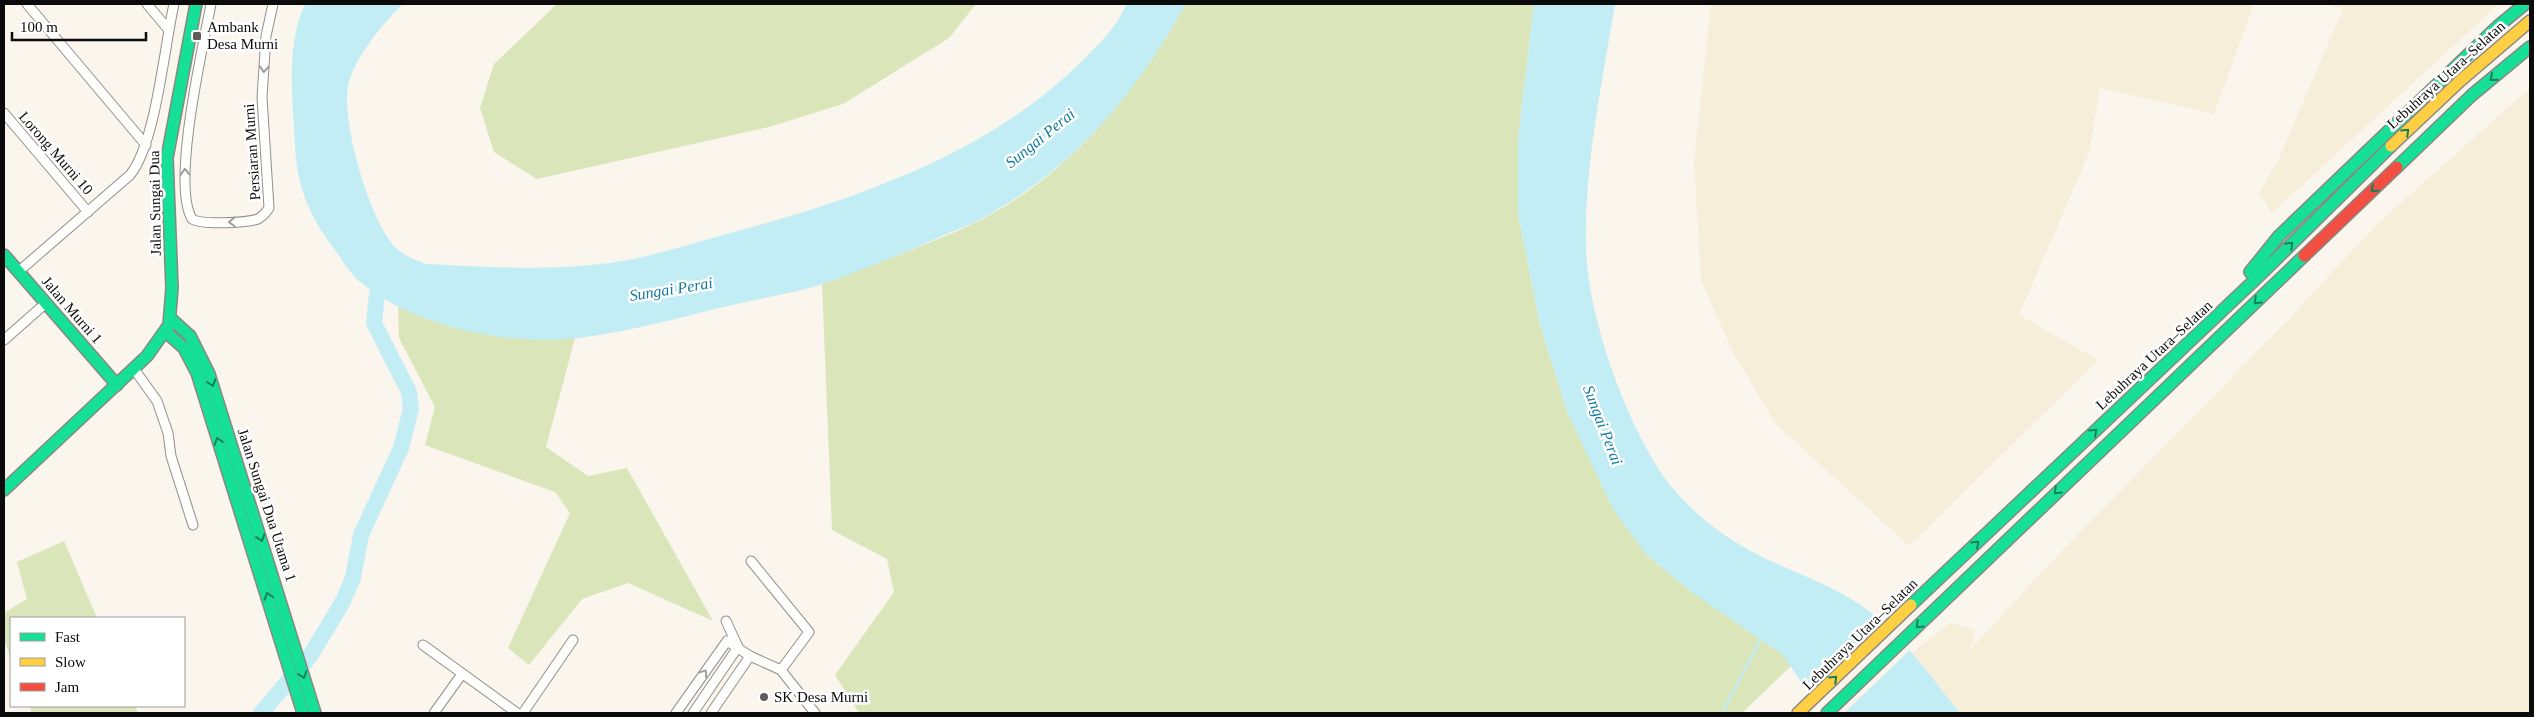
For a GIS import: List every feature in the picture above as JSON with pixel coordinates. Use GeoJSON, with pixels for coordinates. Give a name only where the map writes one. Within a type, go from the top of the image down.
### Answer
{"type":"FeatureCollection","features":[{"type":"Feature","properties":{"kind":"main road","name":"Jalan Sungai Dua"},"geometry":{"type":"LineString","coordinates":[[4,490],[134,369],[158,344],[166,332],[172,299],[168,158],[196,4]]}},
{"type":"Feature","properties":{"kind":"main road"},"geometry":{"type":"LineString","coordinates":[[2205,328],[2279,236],[2491,33],[2525,4]]}},
{"type":"Feature","properties":{"kind":"main road","name":"Lebuhraya Utara–Selatan"},"geometry":{"type":"LineString","coordinates":[[1798,713],[2205,328],[2484,58],[2530,20]]}},
{"type":"Feature","properties":{"kind":"main road","name":"Lebuhraya Utara–Selatan"},"geometry":{"type":"LineString","coordinates":[[1827,713],[2472,96],[2530,47]]}},
{"type":"Feature","properties":{"kind":"main road","name":"Jalan Murni 1"},"geometry":{"type":"LineString","coordinates":[[4,255],[117,385]]}},
{"type":"Feature","properties":{"kind":"main road"},"geometry":{"type":"LineString","coordinates":[[172,299],[193,338]]}},
{"type":"Feature","properties":{"kind":"main road","name":"Jalan Sungai Dua Utama 1"},"geometry":{"type":"LineString","coordinates":[[170,318],[182,325],[193,338],[209,374],[280,595],[287,640]]}},
{"type":"Feature","properties":{"kind":"main road","name":"Jalan Sungai Dua Utama 1"},"geometry":{"type":"LineString","coordinates":[[166,332],[184,348],[197,373],[287,640],[309,712]]}},
{"type":"Feature","properties":{"kind":"main road"},"geometry":{"type":"LineString","coordinates":[[158,344],[171,343],[184,348]]}},
{"type":"Feature","properties":{"kind":"street"},"geometry":{"type":"LineString","coordinates":[[27,4],[146,145]]}},
{"type":"Feature","properties":{"kind":"street"},"geometry":{"type":"LineString","coordinates":[[147,4],[168,29]]}},
{"type":"Feature","properties":{"kind":"street"},"geometry":{"type":"LineString","coordinates":[[18,272],[130,175],[140,164],[146,145],[174,4]]}},
{"type":"Feature","properties":{"kind":"street","name":"Persiaran Murni"},"geometry":{"type":"LineString","coordinates":[[211,4],[186,148],[187,208],[192,219],[200,223],[249,221],[263,216],[269,208],[262,97],[266,36],[274,4]]}},
{"type":"Feature","properties":{"kind":"street","name":"Lorong Murni 10"},"geometry":{"type":"LineString","coordinates":[[4,113],[88,212]]}},
{"type":"Feature","properties":{"kind":"street"},"geometry":{"type":"LineString","coordinates":[[4,340],[46,303]]}},
{"type":"Feature","properties":{"kind":"street"},"geometry":{"type":"LineString","coordinates":[[134,369],[157,401],[168,433],[171,456],[193,525]]}},
{"type":"Feature","properties":{"kind":"street"},"geometry":{"type":"LineString","coordinates":[[751,561],[809,632],[781,670]]}},
{"type":"Feature","properties":{"kind":"street"},"geometry":{"type":"LineString","coordinates":[[726,621],[738,647]]}},
{"type":"Feature","properties":{"kind":"street"},"geometry":{"type":"LineString","coordinates":[[523,713],[573,640]]}},
{"type":"Feature","properties":{"kind":"street"},"geometry":{"type":"LineString","coordinates":[[676,713],[723,644],[729,642],[750,656],[781,670],[816,713]]}},
{"type":"Feature","properties":{"kind":"street"},"geometry":{"type":"LineString","coordinates":[[423,645],[517,713]]}},
{"type":"Feature","properties":{"kind":"street"},"geometry":{"type":"LineString","coordinates":[[693,713],[738,647]]}},
{"type":"Feature","properties":{"kind":"street"},"geometry":{"type":"LineString","coordinates":[[711,713],[750,656]]}},
{"type":"Feature","properties":{"kind":"street"},"geometry":{"type":"LineString","coordinates":[[434,713],[462,674]]}},
{"type":"Feature","properties":{"kind":"shaded area"},"geometry":{"type":"Polygon","coordinates":[[[1711,4],[2254,4],[2214,114],[2100,88],[2089,153],[2019,315],[2098,360],[1909,546],[1775,423],[1734,354],[1701,281],[1694,161],[1711,4]]]}},
{"type":"Feature","properties":{"kind":"shaded area"},"geometry":{"type":"Polygon","coordinates":[[[2329,4],[2499,4],[2272,213],[2259,193],[2278,161],[2343,9],[2329,4]]]}},
{"type":"Feature","properties":{"kind":"shaded area"},"geometry":{"type":"Polygon","coordinates":[[[2530,88],[2530,713],[1960,713],[1912,653],[1950,623],[1975,630],[1970,650],[2055,558],[2288,320],[2375,226],[2530,88]]]}},
{"type":"Feature","properties":{"kind":"green space"},"geometry":{"type":"Polygon","coordinates":[[[557,4],[976,4],[949,38],[843,104],[769,127],[537,179],[494,152],[480,108],[494,64],[557,4]]]}},
{"type":"Feature","properties":{"kind":"green space"},"geometry":{"type":"Polygon","coordinates":[[[1186,4],[1534,4],[1518,140],[1518,213],[1540,325],[1568,414],[1646,554],[1690,591],[1759,636],[1783,655],[1792,665],[1742,713],[859,713],[835,675],[894,592],[887,559],[832,530],[822,284],[970,225],[1021,196],[1051,174],[1103,123],[1126,95],[1147,66],[1186,4]]]}},
{"type":"Feature","properties":{"kind":"green space"},"geometry":{"type":"Polygon","coordinates":[[[398,307],[420,316],[485,332],[529,337],[575,338],[546,447],[588,476],[627,468],[713,621],[628,583],[582,599],[529,665],[508,648],[570,513],[555,492],[425,445],[435,407],[399,338],[398,307]]]}},
{"type":"Feature","properties":{"kind":"green space"},"geometry":{"type":"Polygon","coordinates":[[[64,541],[97,617],[10,617],[10,656],[4,639],[4,613],[27,599],[17,562],[64,541]]]}},
{"type":"Feature","properties":{"kind":"green space"},"geometry":{"type":"Polygon","coordinates":[[[29,707],[135,707],[138,713],[32,713],[29,707]]]}},
{"type":"Feature","properties":{"kind":"water","name":"Sungai Perai"},"geometry":{"type":"Polygon","coordinates":[[[305,4],[403,4],[378,31],[356,64],[348,86],[347,102],[353,146],[368,195],[386,235],[396,248],[410,258],[426,264],[518,268],[564,267],[638,258],[772,221],[871,189],[919,169],[966,146],[1010,120],[1051,89],[1089,54],[1115,24],[1126,4],[1186,4],[1147,66],[1104,122],[1053,171],[1024,193],[986,217],[882,262],[823,284],[617,332],[551,340],[492,336],[462,330],[433,321],[405,310],[380,296],[358,280],[346,266],[318,226],[312,214],[302,189],[296,161],[292,92],[293,56],[295,38],[305,4]]]}},
{"type":"Feature","properties":{"kind":"water","name":"Sungai Perai"},"geometry":{"type":"Polygon","coordinates":[[[1534,4],[1615,4],[1591,156],[1586,218],[1588,274],[1599,329],[1618,386],[1641,438],[1660,472],[1701,517],[1725,536],[1767,559],[1844,595],[1874,615],[1901,640],[1960,713],[1822,713],[1783,655],[1690,591],[1646,554],[1614,511],[1568,414],[1540,325],[1518,213],[1518,140],[1534,4]]]}},
{"type":"Feature","properties":{"kind":"pier"},"geometry":{"type":"Polygon","coordinates":[[[1882,619],[1911,649],[1844,713],[1819,713],[1806,692],[1882,619]]]}},
{"type":"Feature","properties":{"kind":"waterway"},"geometry":{"type":"LineString","coordinates":[[261,713],[310,656],[342,603],[353,578],[361,535],[401,448],[411,409],[409,392],[374,323],[377,294],[386,274]]}},
{"type":"Feature","properties":{"kind":"waterway"},"geometry":{"type":"LineString","coordinates":[[1722,713],[1762,637]]}},
{"type":"Feature","properties":{"kind":"traffic: fast"},"geometry":{"type":"LineString","coordinates":[[4,490],[147,356],[169,325],[172,288],[167,158],[196,4]]}},
{"type":"Feature","properties":{"kind":"traffic: fast"},"geometry":{"type":"LineString","coordinates":[[2250,272],[2279,236],[2497,27],[2525,4]]}},
{"type":"Feature","properties":{"kind":"traffic: fast"},"geometry":{"type":"LineString","coordinates":[[2397,167],[2472,95],[2530,47]]}},
{"type":"Feature","properties":{"kind":"traffic: fast"},"geometry":{"type":"LineString","coordinates":[[1911,605],[2261,274],[2391,146]]}},
{"type":"Feature","properties":{"kind":"traffic: fast"},"geometry":{"type":"LineString","coordinates":[[4,255],[117,385]]}},
{"type":"Feature","properties":{"kind":"traffic: fast"},"geometry":{"type":"LineString","coordinates":[[1827,713],[2304,256]]}},
{"type":"Feature","properties":{"kind":"traffic: fast"},"geometry":{"type":"LineString","coordinates":[[170,318],[190,336],[209,374],[315,713]]}},
{"type":"Feature","properties":{"kind":"traffic: fast"},"geometry":{"type":"LineString","coordinates":[[166,332],[184,348],[197,373],[303,713]]}},
{"type":"Feature","properties":{"kind":"traffic: slow"},"geometry":{"type":"LineString","coordinates":[[2391,146],[2460,81],[2530,21]]}},
{"type":"Feature","properties":{"kind":"traffic: slow"},"geometry":{"type":"LineString","coordinates":[[1798,713],[1911,605]]}},
{"type":"Feature","properties":{"kind":"traffic: jam"},"geometry":{"type":"LineString","coordinates":[[2304,256],[2397,167]]}},
{"type":"Feature","properties":{"kind":"place","name":"Ambank Desa Murni"},"geometry":{"type":"Point","coordinates":[197,36]}},
{"type":"Feature","properties":{"kind":"place","name":"SK Desa Murni"},"geometry":{"type":"Point","coordinates":[764,697]}}]}
